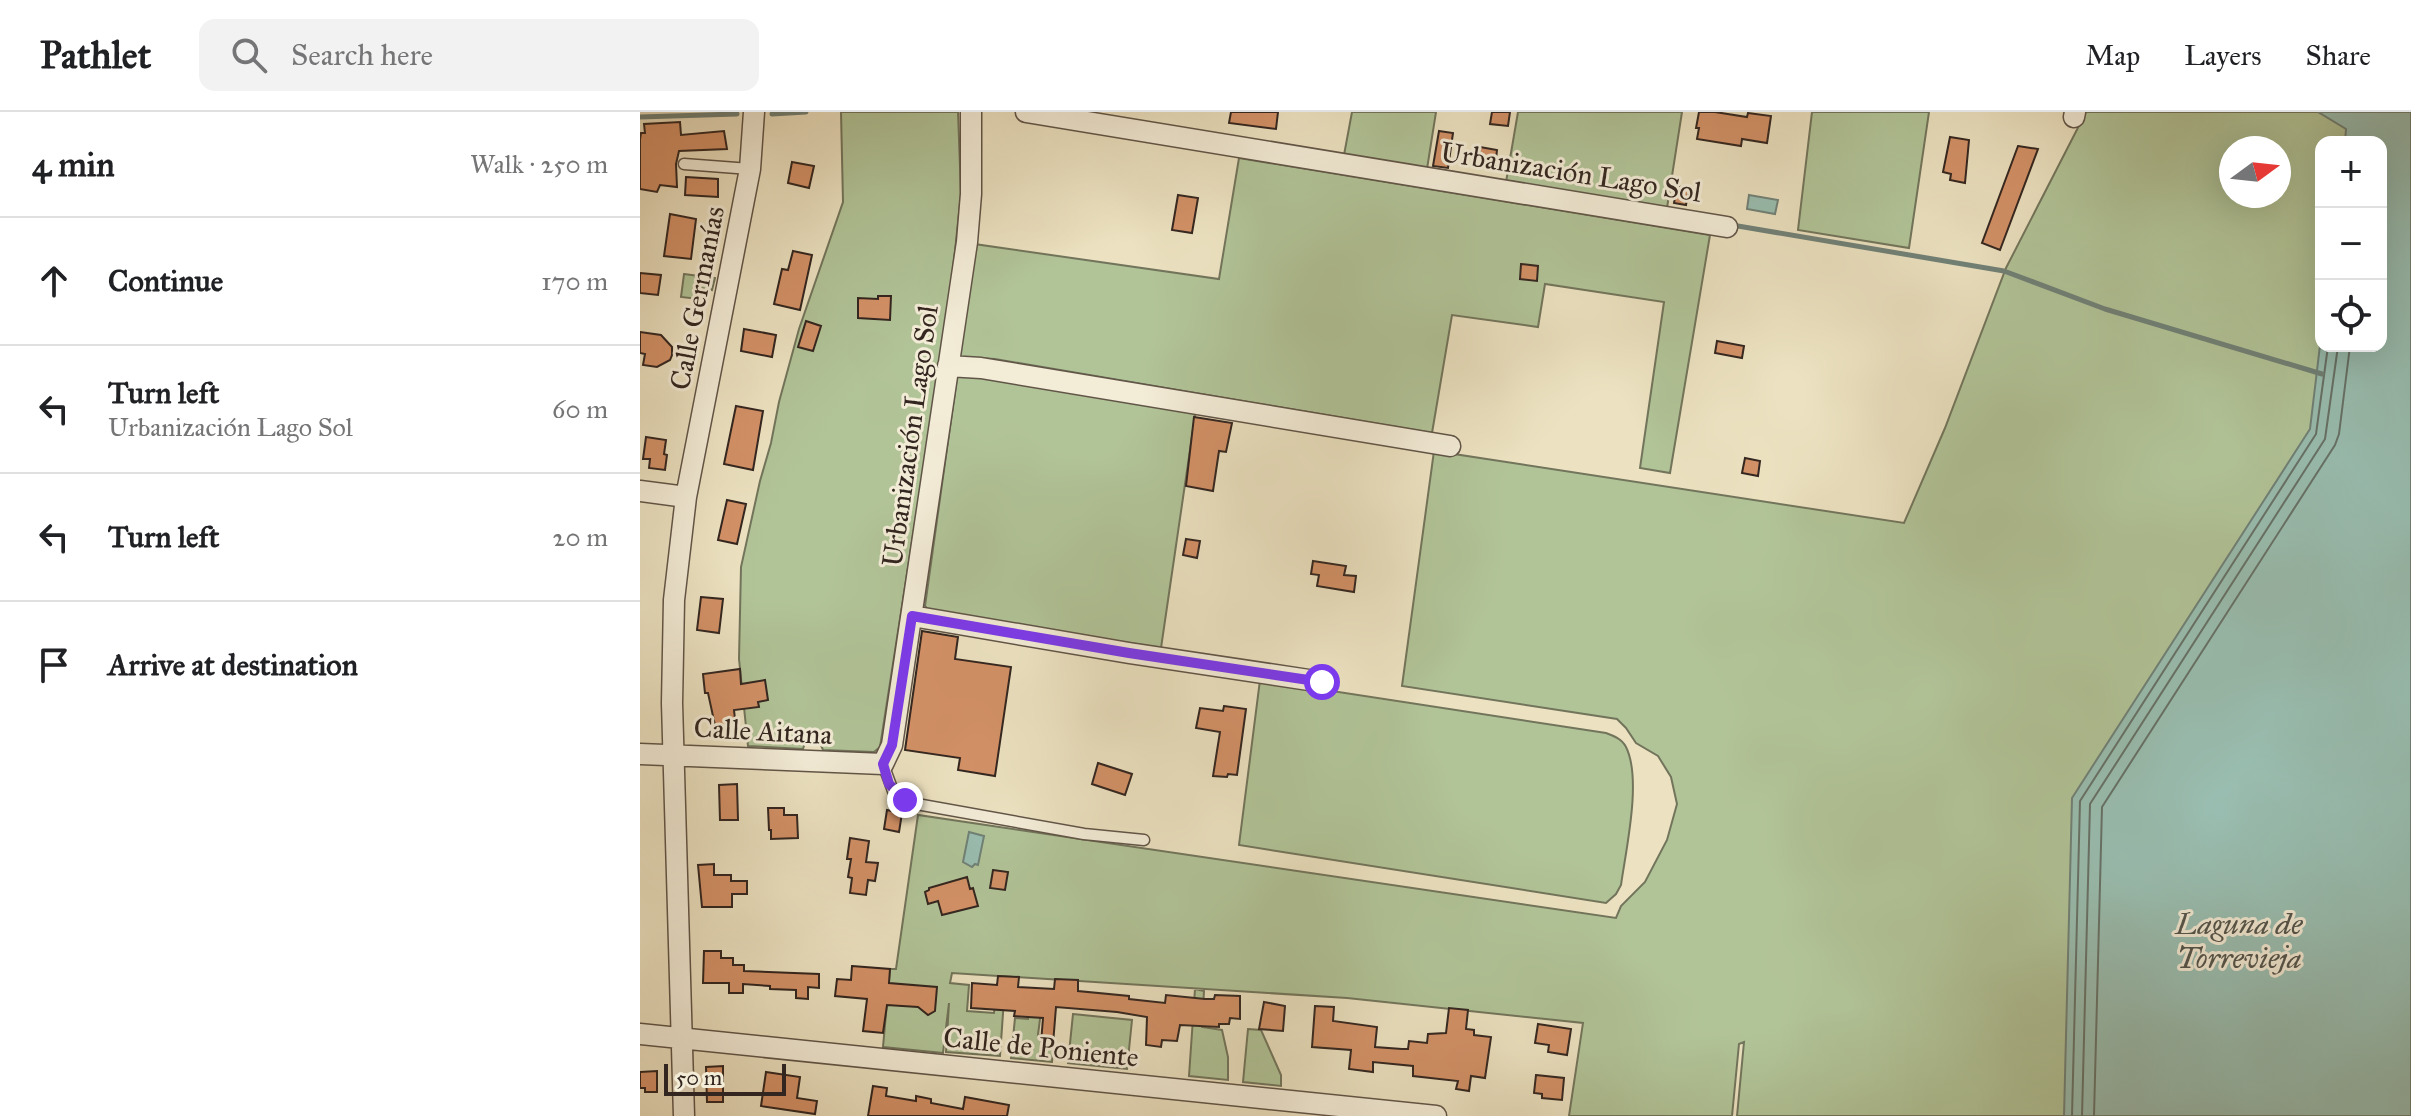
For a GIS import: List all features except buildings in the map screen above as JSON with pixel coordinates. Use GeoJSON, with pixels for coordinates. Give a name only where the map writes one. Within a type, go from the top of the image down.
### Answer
{"type":"FeatureCollection","features":[{"type":"Feature","properties":{"kind":"street","name":"Calle Germanías"},"geometry":{"type":"LineString","coordinates":[[684,1116],[673,755],[674,600],[686,497],[750,169],[754,112]]}},
{"type":"Feature","properties":{"kind":"street","name":"Urbanización Lago Sol"},"geometry":{"type":"LineString","coordinates":[[883,764],[892,745],[967,242],[971,194],[971,112]]}},
{"type":"Feature","properties":{"kind":"street","name":"Urbanización Lago Sol"},"geometry":{"type":"LineString","coordinates":[[1026,112],[1727,227]]}},
{"type":"Feature","properties":{"kind":"street"},"geometry":{"type":"LineString","coordinates":[[948,366],[981,368],[1450,446]]}},
{"type":"Feature","properties":{"kind":"street"},"geometry":{"type":"LineString","coordinates":[[640,491],[686,497]]}},
{"type":"Feature","properties":{"kind":"street"},"geometry":{"type":"LineString","coordinates":[[912,616],[1322,682]]}},
{"type":"Feature","properties":{"kind":"street","name":"Calle Aitana"},"geometry":{"type":"LineString","coordinates":[[640,754],[883,764]]}},
{"type":"Feature","properties":{"kind":"street","name":"Calle de Poniente"},"geometry":{"type":"LineString","coordinates":[[640,1034],[1436,1116]]}},
{"type":"Feature","properties":{"kind":"lane"},"geometry":{"type":"LineString","coordinates":[[684,164],[750,169]]}},
{"type":"Feature","properties":{"kind":"lane"},"geometry":{"type":"LineString","coordinates":[[883,764],[893,791],[911,803],[1084,834],[1144,840]]}},
{"type":"Feature","properties":{"kind":"green space"},"geometry":{"type":"Polygon","coordinates":[[[841,112],[958,112],[961,194],[950,298],[880,747],[874,752],[823,750],[817,736],[807,736],[803,749],[748,746],[739,659],[741,567],[760,481],[799,329],[843,202],[841,112]]]}},
{"type":"Feature","properties":{"kind":"green space"},"geometry":{"type":"Polygon","coordinates":[[[1352,112],[1436,112],[1427,169],[1344,155],[1352,112]]]}},
{"type":"Feature","properties":{"kind":"green space"},"geometry":{"type":"Polygon","coordinates":[[[1518,112],[1682,112],[1667,208],[1506,182],[1518,112]]]}},
{"type":"Feature","properties":{"kind":"green space"},"geometry":{"type":"Polygon","coordinates":[[[1812,112],[1929,112],[1909,248],[1798,230],[1812,112]]]}},
{"type":"Feature","properties":{"kind":"green space"},"geometry":{"type":"Polygon","coordinates":[[[2086,112],[2411,112],[2411,1116],[1737,1116],[1744,1042],[1739,1044],[1732,1116],[1569,1116],[1583,1023],[1347,998],[952,973],[950,983],[969,985],[967,1011],[994,1013],[997,984],[1005,985],[1000,1056],[946,1052],[949,1003],[943,1053],[883,1047],[890,969],[896,969],[918,815],[1616,918],[1621,906],[1645,882],[1667,840],[1677,804],[1671,777],[1658,756],[1636,743],[1617,719],[1402,686],[1434,451],[1904,523],[1945,428],[2006,268],[2086,112]]]}},
{"type":"Feature","properties":{"kind":"green space"},"geometry":{"type":"Polygon","coordinates":[[[1239,158],[1710,235],[1670,473],[1640,468],[1664,302],[1545,284],[1538,327],[1452,315],[1432,433],[995,359],[959,357],[974,244],[1219,279],[1239,158]]]}},
{"type":"Feature","properties":{"kind":"green space"},"geometry":{"type":"Polygon","coordinates":[[[684,274],[715,278],[712,290],[700,288],[698,299],[681,297],[684,274]]]}},
{"type":"Feature","properties":{"kind":"green space"},"geometry":{"type":"Polygon","coordinates":[[[964,375],[1196,409],[1161,648],[930,612],[925,606],[957,377],[964,375]]]}},
{"type":"Feature","properties":{"kind":"green space"},"geometry":{"type":"Polygon","coordinates":[[[1260,680],[1606,733],[1618,738],[1626,747],[1631,761],[1633,795],[1621,885],[1616,894],[1606,903],[1239,845],[1260,680]]]}},
{"type":"Feature","properties":{"kind":"green space"},"geometry":{"type":"Polygon","coordinates":[[[1195,989],[1204,991],[1202,1027],[1222,1030],[1228,1057],[1228,1080],[1189,1076],[1195,989]]]}},
{"type":"Feature","properties":{"kind":"green space"},"geometry":{"type":"Polygon","coordinates":[[[1029,1010],[1041,1011],[1038,1035],[1054,1037],[1052,1062],[1011,1058],[1015,1018],[1028,1019],[1029,1010]]]}},
{"type":"Feature","properties":{"kind":"green space"},"geometry":{"type":"Polygon","coordinates":[[[1073,1014],[1132,1020],[1127,1069],[1068,1063],[1073,1014]]]}},
{"type":"Feature","properties":{"kind":"green space"},"geometry":{"type":"Polygon","coordinates":[[[1248,1029],[1261,1030],[1281,1075],[1281,1086],[1243,1082],[1248,1029]]]}},
{"type":"Feature","properties":{"kind":"water","name":"Laguna de Torrevieja"},"geometry":{"type":"Polygon","coordinates":[[[2318,112],[2411,112],[2411,1116],[2064,1116],[2072,798],[2310,429],[2319,352],[2387,352],[2387,136],[2345,136],[2346,129],[2318,112]]]}},
{"type":"Feature","properties":{"kind":"water"},"geometry":{"type":"Polygon","coordinates":[[[1749,195],[1778,200],[1775,214],[1747,209],[1749,195]]]}},
{"type":"Feature","properties":{"kind":"water"},"geometry":{"type":"Polygon","coordinates":[[[969,832],[984,836],[978,865],[972,867],[963,862],[969,832]]]}},
{"type":"Feature","properties":{"kind":"waterway"},"geometry":{"type":"LineString","coordinates":[[772,114],[806,112]]}},
{"type":"Feature","properties":{"kind":"waterway"},"geometry":{"type":"LineString","coordinates":[[640,117],[737,114]]}},
{"type":"Feature","properties":{"kind":"waterway"},"geometry":{"type":"LineString","coordinates":[[1732,225],[2004,271],[2105,309],[2322,374]]}},
{"type":"Feature","properties":{"kind":"route"},"geometry":{"type":"LineString","coordinates":[[905,800],[893,791],[883,764],[892,745],[912,616],[1322,682]]}}]}
